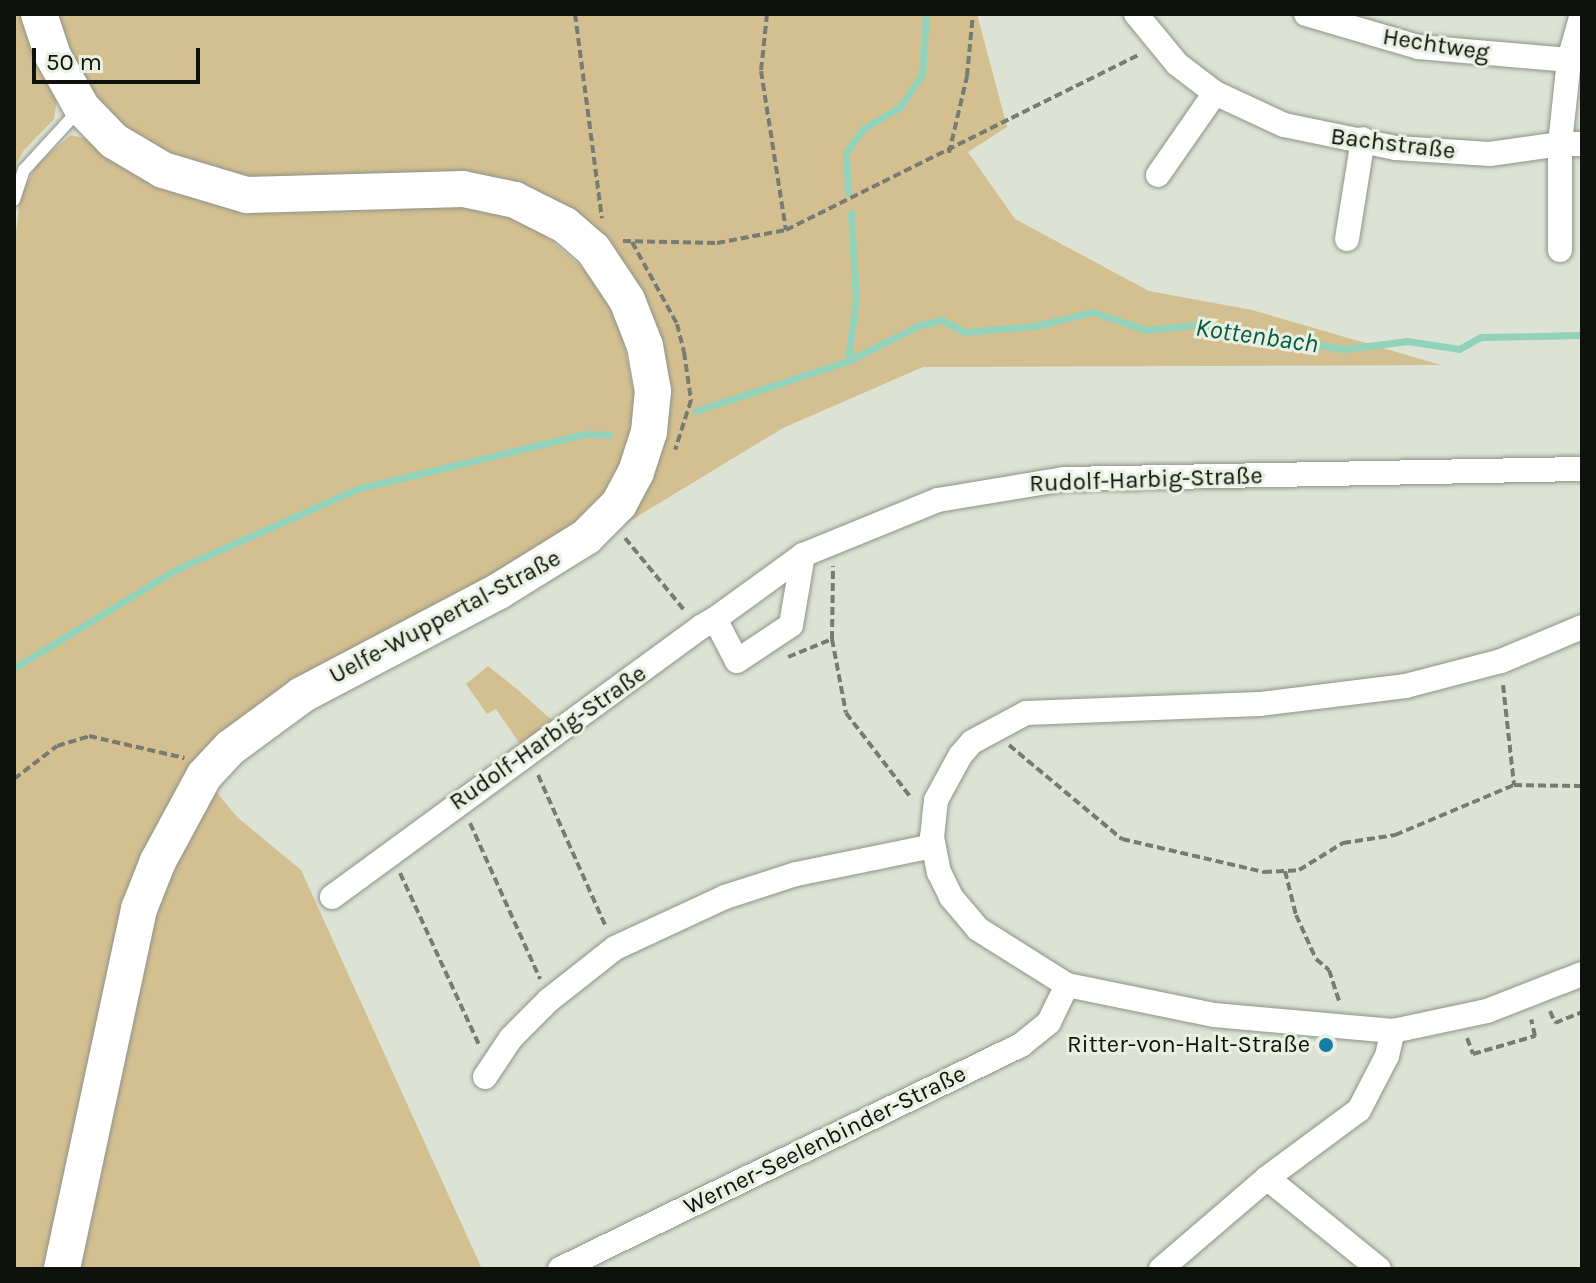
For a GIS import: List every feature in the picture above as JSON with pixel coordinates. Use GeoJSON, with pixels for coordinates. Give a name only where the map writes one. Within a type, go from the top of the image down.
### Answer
{"type":"FeatureCollection","features":[{"type":"Feature","properties":{"kind":"main road","name":"Uelfe-Wuppertal-Straße"},"geometry":{"type":"LineString","coordinates":[[39,14],[53,56],[82,108],[114,141],[142,160],[224,190],[269,196],[463,189],[534,208],[578,235],[611,273],[638,324],[651,372],[653,406],[646,444],[628,487],[605,520],[550,561],[302,695],[249,733],[210,769],[171,834],[139,909],[62,1269]]}},
{"type":"Feature","properties":{"kind":"street","name":"Bachstraße"},"geometry":{"type":"LineString","coordinates":[[1136,14],[1160,46],[1215,93],[1284,125],[1396,148],[1490,154],[1571,144]]}},
{"type":"Feature","properties":{"kind":"street","name":"Hechtweg"},"geometry":{"type":"LineString","coordinates":[[1306,14],[1418,47],[1569,60]]}},
{"type":"Feature","properties":{"kind":"street"},"geometry":{"type":"LineString","coordinates":[[1560,250],[1571,144],[1569,60],[1582,14]]}},
{"type":"Feature","properties":{"kind":"street"},"geometry":{"type":"LineString","coordinates":[[1158,175],[1215,93]]}},
{"type":"Feature","properties":{"kind":"street"},"geometry":{"type":"LineString","coordinates":[[1347,239],[1363,139]]}},
{"type":"Feature","properties":{"kind":"street","name":"Rudolf-Harbig-Straße"},"geometry":{"type":"LineString","coordinates":[[332,897],[460,799],[529,756],[803,555],[938,500],[1065,479],[1582,469]]}},
{"type":"Feature","properties":{"kind":"street"},"geometry":{"type":"LineString","coordinates":[[715,619],[737,661],[791,625],[803,555]]}},
{"type":"Feature","properties":{"kind":"street"},"geometry":{"type":"LineString","coordinates":[[1582,627],[1457,676],[1343,696],[1026,713],[992,730],[960,756],[932,818],[932,846],[951,897],[978,929],[1067,985],[1214,1015],[1393,1031],[1487,1011],[1582,974]]}},
{"type":"Feature","properties":{"kind":"street"},"geometry":{"type":"LineString","coordinates":[[487,1072],[549,1000],[615,948],[725,897],[796,874],[932,846]]}},
{"type":"Feature","properties":{"kind":"street","name":"Werner-Seelenbinder-Straße"},"geometry":{"type":"LineString","coordinates":[[560,1269],[1021,1045],[1049,1022],[1067,985]]}},
{"type":"Feature","properties":{"kind":"street"},"geometry":{"type":"LineString","coordinates":[[1161,1269],[1267,1178],[1359,1110],[1382,1067],[1393,1031]]}},
{"type":"Feature","properties":{"kind":"street"},"geometry":{"type":"LineString","coordinates":[[1267,1178],[1379,1269]]}},
{"type":"Feature","properties":{"kind":"lane"},"geometry":{"type":"LineString","coordinates":[[14,200],[24,170],[82,108]]}},
{"type":"Feature","properties":{"kind":"path"},"geometry":{"type":"LineString","coordinates":[[575,14],[603,229]]}},
{"type":"Feature","properties":{"kind":"path"},"geometry":{"type":"LineString","coordinates":[[767,14],[761,71],[786,230]]}},
{"type":"Feature","properties":{"kind":"path"},"geometry":{"type":"LineString","coordinates":[[949,153],[967,76],[973,14]]}},
{"type":"Feature","properties":{"kind":"path"},"geometry":{"type":"LineString","coordinates":[[618,241],[717,243],[786,230],[949,153],[1160,46]]}},
{"type":"Feature","properties":{"kind":"path"},"geometry":{"type":"LineString","coordinates":[[687,425],[691,400]]}},
{"type":"Feature","properties":{"kind":"path"},"geometry":{"type":"LineString","coordinates":[[835,541],[832,639],[846,713],[856,732],[932,818]]}},
{"type":"Feature","properties":{"kind":"path"},"geometry":{"type":"LineString","coordinates":[[648,567],[687,613]]}},
{"type":"Feature","properties":{"kind":"path"},"geometry":{"type":"LineString","coordinates":[[780,659],[832,639]]}},
{"type":"Feature","properties":{"kind":"path"},"geometry":{"type":"LineString","coordinates":[[1501,661],[1514,785]]}},
{"type":"Feature","properties":{"kind":"path"},"geometry":{"type":"LineString","coordinates":[[992,730],[1122,839],[1264,872],[1299,870],[1343,843],[1395,835],[1514,785],[1582,786]]}},
{"type":"Feature","properties":{"kind":"path"},"geometry":{"type":"LineString","coordinates":[[14,779],[57,746],[89,736],[193,760],[210,769]]}},
{"type":"Feature","properties":{"kind":"path"},"geometry":{"type":"LineString","coordinates":[[529,756],[615,948]]}},
{"type":"Feature","properties":{"kind":"path"},"geometry":{"type":"LineString","coordinates":[[460,799],[549,1000]]}},
{"type":"Feature","properties":{"kind":"path"},"geometry":{"type":"LineString","coordinates":[[390,852],[487,1072]]}},
{"type":"Feature","properties":{"kind":"path"},"geometry":{"type":"LineString","coordinates":[[1285,871],[1296,915],[1337,991],[1346,1029]]}},
{"type":"Feature","properties":{"kind":"path"},"geometry":{"type":"LineString","coordinates":[[1454,1036],[1465,1033],[1473,1054],[1535,1036],[1530,1014],[1548,1007],[1555,1023],[1582,1012]]}},
{"type":"Feature","properties":{"kind":"shaded area"},"geometry":{"type":"Polygon","coordinates":[[[14,14],[21,14],[57,99],[54,119],[24,150],[14,168],[14,14]]]}},
{"type":"Feature","properties":{"kind":"shaded area"},"geometry":{"type":"Polygon","coordinates":[[[52,14],[977,14],[1007,127],[968,152],[1015,219],[1149,291],[1252,310],[1441,365],[923,367],[783,428],[615,530],[657,371],[553,209],[271,190],[191,173],[98,108],[52,14]]]}},
{"type":"Feature","properties":{"kind":"shaded area"},"geometry":{"type":"Polygon","coordinates":[[[71,135],[92,140],[125,169],[167,189],[227,207],[276,213],[460,205],[511,216],[544,234],[600,283],[619,318],[636,403],[625,464],[582,531],[188,787],[55,1269],[14,1269],[14,251],[20,197],[37,164],[71,135]]]}},
{"type":"Feature","properties":{"kind":"shaded area"},"geometry":{"type":"Polygon","coordinates":[[[488,666],[554,722],[520,744],[496,709],[487,714],[466,684],[488,666]]]}},
{"type":"Feature","properties":{"kind":"shaded area"},"geometry":{"type":"Polygon","coordinates":[[[209,783],[237,817],[301,870],[482,1269],[73,1269],[134,960],[209,783]]]}},
{"type":"Feature","properties":{"kind":"waterway"},"geometry":{"type":"LineString","coordinates":[[848,192],[846,153],[863,129],[900,107],[922,74],[926,14]]}},
{"type":"Feature","properties":{"kind":"waterway"},"geometry":{"type":"LineString","coordinates":[[696,411],[848,361],[856,298],[851,213]]}},
{"type":"Feature","properties":{"kind":"waterway","name":"Kottenbach"},"geometry":{"type":"LineString","coordinates":[[848,361],[918,326],[942,320],[965,332],[1035,326],[1093,312],[1146,330],[1194,325],[1344,349],[1407,341],[1459,349],[1481,337],[1582,335]]}},
{"type":"Feature","properties":{"kind":"waterway"},"geometry":{"type":"LineString","coordinates":[[14,668],[175,570],[357,489],[584,434],[609,435]]}},
{"type":"Feature","properties":{"kind":"place","name":"Ritter-von-Halt-Straße"},"geometry":{"type":"Point","coordinates":[1326,1045]}}]}
